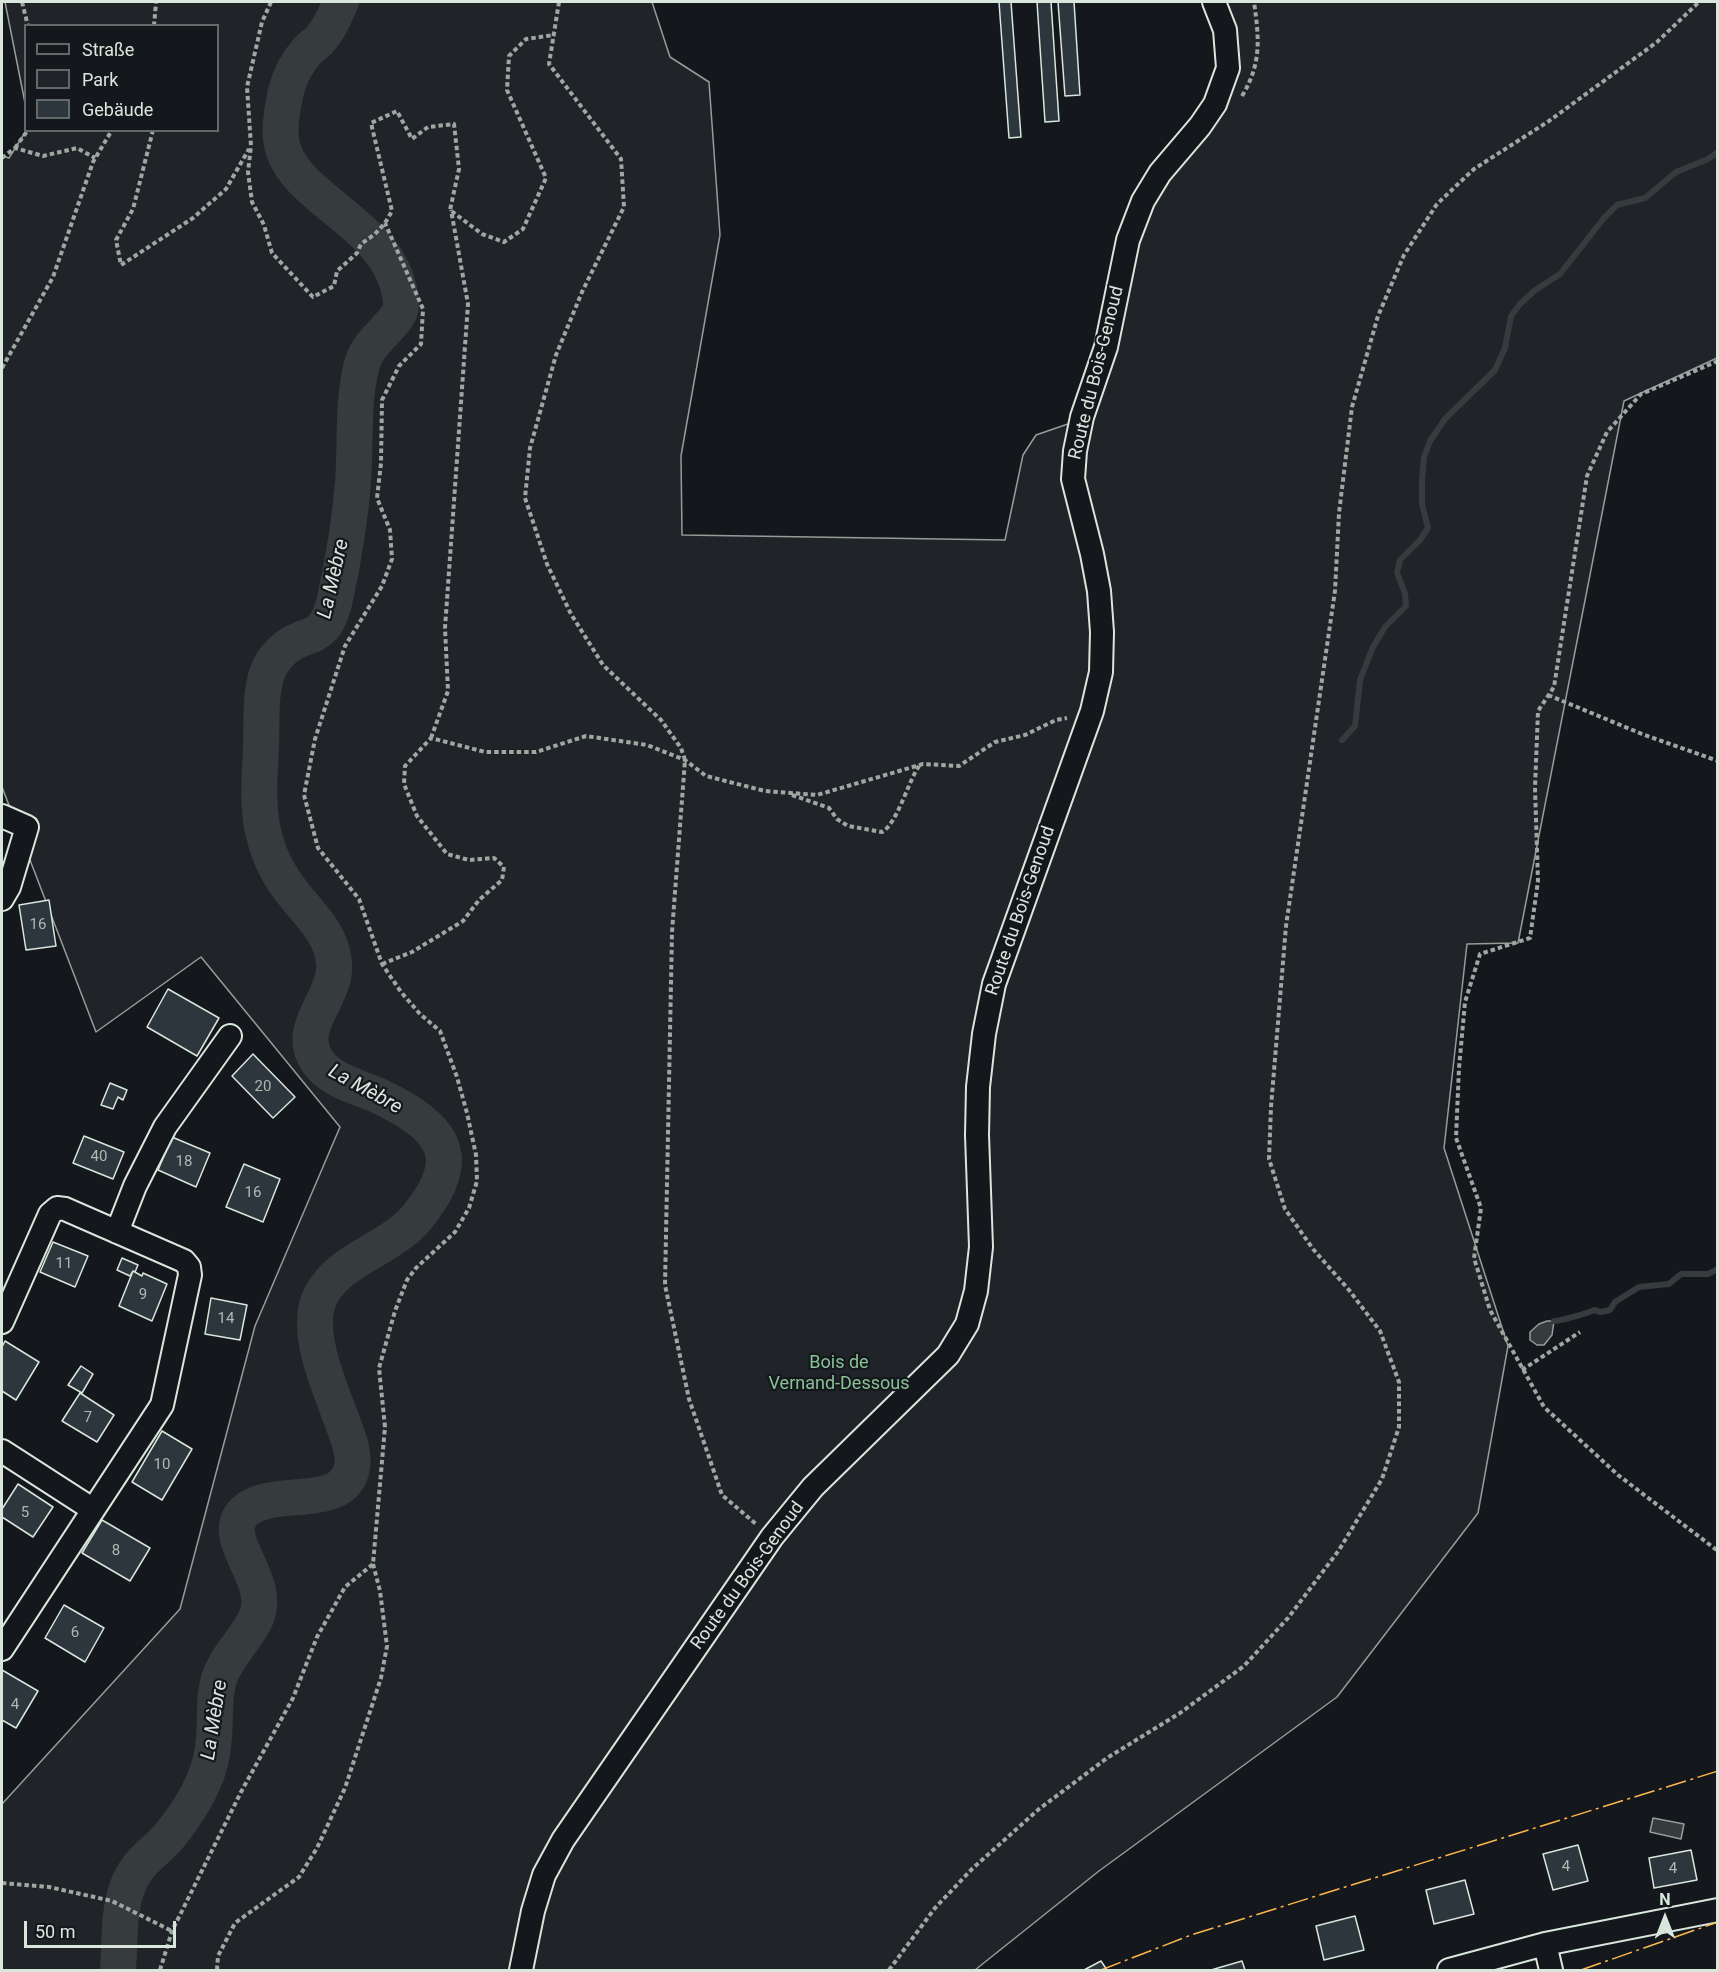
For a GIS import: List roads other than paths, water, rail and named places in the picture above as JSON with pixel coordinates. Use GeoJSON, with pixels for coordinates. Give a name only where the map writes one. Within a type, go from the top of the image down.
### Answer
{"type":"FeatureCollection","features":[{"type":"Feature","properties":{"kind":"street","name":"Route du Bois-Genoud"},"geometry":{"type":"LineString","coordinates":[[521,1971],[533,1911],[544,1875],[563,1840],[771,1537],[813,1487],[948,1355],[967,1324],[976,1291],[981,1247],[977,1135],[978,1087],[984,1034],[994,984],[1092,711],[1101,672],[1102,632],[1099,591],[1073,479],[1075,451],[1082,417],[1106,347],[1128,240],[1143,201],[1160,173],[1200,126],[1215,104],[1228,68],[1225,30],[1214,2]]}},
{"type":"Feature","properties":{"kind":"street"},"geometry":{"type":"LineString","coordinates":[[2,816],[27,827],[9,887],[2,899]]}},
{"type":"Feature","properties":{"kind":"street"},"geometry":{"type":"LineString","coordinates":[[117,1232],[135,1186],[165,1127],[230,1036]]}},
{"type":"Feature","properties":{"kind":"street"},"geometry":{"type":"LineString","coordinates":[[2,1322],[50,1214],[57,1208],[65,1209],[184,1261],[189,1267],[190,1275],[162,1405],[2,1649]]}},
{"type":"Feature","properties":{"kind":"street"},"geometry":{"type":"LineString","coordinates":[[2,1451],[92,1509]]}},
{"type":"Feature","properties":{"kind":"street"},"geometry":{"type":"LineString","coordinates":[[1449,1971],[1545,1944],[1718,1910]]}},
{"type":"Feature","properties":{"kind":"street"},"geometry":{"type":"LineString","coordinates":[[1545,1944],[1551,1971]]}},
{"type":"Feature","properties":{"kind":"waterway","name":"La Mèbre"},"geometry":{"type":"LineString","coordinates":[[118,1970],[121,1919],[127,1888],[141,1864],[165,1841],[200,1790],[212,1755],[219,1679],[222,1670],[256,1618],[259,1604],[258,1590],[238,1539],[237,1528],[240,1517],[251,1507],[266,1501],[319,1495],[334,1490],[346,1481],[352,1467],[350,1444],[320,1358],[315,1325],[316,1309],[321,1295],[337,1274],[394,1238],[413,1222],[434,1193],[444,1164],[442,1149],[430,1129],[410,1113],[389,1101],[338,1079],[318,1062],[312,1049],[311,1037],[313,1024],[330,988],[334,962],[332,952],[324,933],[276,867],[267,846],[260,816],[262,708],[265,681],[271,664],[279,654],[288,646],[319,631],[330,614],[341,570],[350,511],[356,408],[362,364],[371,347],[399,313],[401,305],[392,270],[378,248],[301,178],[288,160],[281,139],[286,91],[292,74],[304,54],[320,40],[341,2]]}},
{"type":"Feature","properties":{"kind":"waterway"},"geometry":{"type":"LineString","coordinates":[[1342,740],[1355,726],[1360,680],[1373,647],[1385,627],[1406,606],[1405,593],[1397,573],[1400,560],[1420,540],[1428,528],[1422,504],[1422,481],[1424,457],[1430,441],[1445,419],[1495,370],[1505,348],[1511,316],[1520,304],[1534,291],[1560,274],[1604,218],[1617,205],[1645,198],[1676,172],[1708,159],[1718,152]]}},
{"type":"Feature","properties":{"kind":"waterway"},"geometry":{"type":"LineString","coordinates":[[1554,1321],[1594,1310],[1601,1312],[1610,1310],[1615,1302],[1639,1287],[1669,1284],[1681,1274],[1708,1274],[1718,1269]]}},
{"type":"Feature","properties":{"kind":"park label","name":"Bois de Vernand-Dessous"},"geometry":{"type":"Point","coordinates":[839,1373]}}]}
